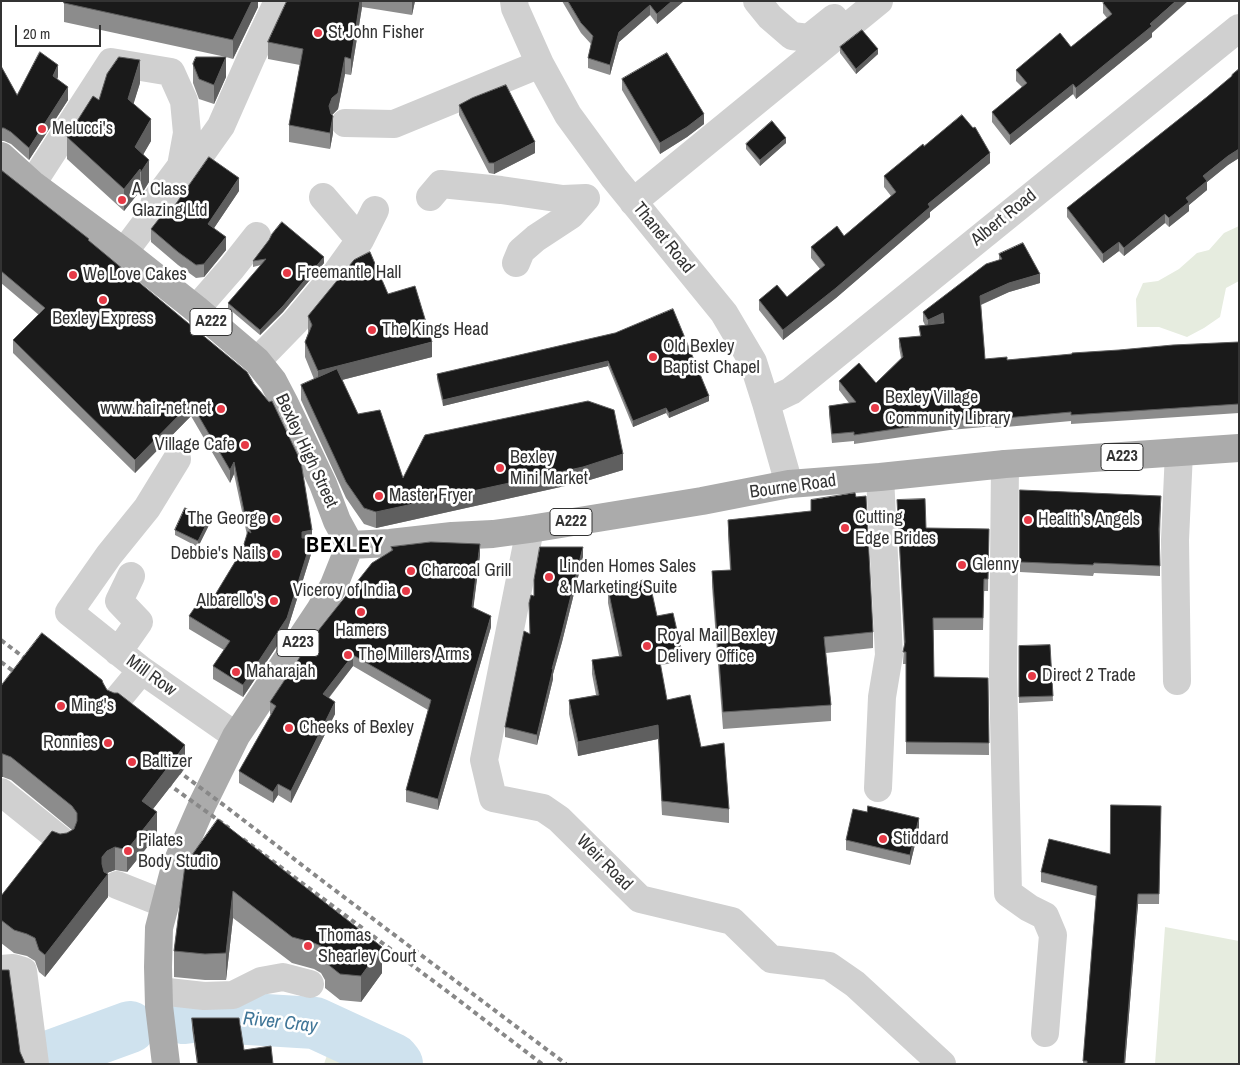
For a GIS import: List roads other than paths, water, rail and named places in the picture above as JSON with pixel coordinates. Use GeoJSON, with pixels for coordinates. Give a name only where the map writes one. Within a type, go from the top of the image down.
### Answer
{"type":"FeatureCollection","features":[{"type":"Feature","properties":{"kind":"main road","name":"Bexley High Street"},"geometry":{"type":"LineString","coordinates":[[1,156],[32,184],[124,252],[196,309],[257,361],[273,381],[285,404],[323,484],[337,521],[350,545]]}},
{"type":"Feature","properties":{"kind":"main road","name":"Bourne Road"},"geometry":{"type":"LineString","coordinates":[[350,545],[493,534],[530,529],[702,501],[789,484],[1005,464],[1239,448]]}},
{"type":"Feature","properties":{"kind":"main road","name":"A223"},"geometry":{"type":"LineString","coordinates":[[165,1053],[159,999],[159,928],[175,867],[236,736],[320,610],[334,585],[350,545]]}},
{"type":"Feature","properties":{"kind":"street"},"geometry":{"type":"LineString","coordinates":[[124,252],[151,216],[162,209],[220,126],[278,1]]}},
{"type":"Feature","properties":{"kind":"street","name":"Thanet Road"},"geometry":{"type":"LineString","coordinates":[[514,1],[540,64],[568,115],[614,178],[724,313],[753,362],[789,484]]}},
{"type":"Feature","properties":{"kind":"street"},"geometry":{"type":"LineString","coordinates":[[756,1],[770,18],[792,36],[809,38],[854,1]]}},
{"type":"Feature","properties":{"kind":"street"},"geometry":{"type":"LineString","coordinates":[[633,202],[879,1]]}},
{"type":"Feature","properties":{"kind":"street","name":"Albert Road"},"geometry":{"type":"LineString","coordinates":[[766,404],[791,391],[1239,28]]}},
{"type":"Feature","properties":{"kind":"street"},"geometry":{"type":"LineString","coordinates":[[32,184],[111,62],[171,72],[184,101],[187,133],[181,166],[155,201],[151,216]]}},
{"type":"Feature","properties":{"kind":"street"},"geometry":{"type":"LineString","coordinates":[[346,123],[394,124],[540,64]]}},
{"type":"Feature","properties":{"kind":"street"},"geometry":{"type":"LineString","coordinates":[[516,263],[521,251],[536,238],[571,215],[586,198],[614,178]]}},
{"type":"Feature","properties":{"kind":"street"},"geometry":{"type":"LineString","coordinates":[[430,197],[441,184],[563,199],[586,198]]}},
{"type":"Feature","properties":{"kind":"street"},"geometry":{"type":"LineString","coordinates":[[323,197],[360,240]]}},
{"type":"Feature","properties":{"kind":"street"},"geometry":{"type":"LineString","coordinates":[[257,361],[295,322],[337,272],[360,240],[375,210]]}},
{"type":"Feature","properties":{"kind":"street"},"geometry":{"type":"LineString","coordinates":[[196,309],[257,236]]}},
{"type":"Feature","properties":{"kind":"street"},"geometry":{"type":"LineString","coordinates":[[1178,681],[1175,540],[1179,452]]}},
{"type":"Feature","properties":{"kind":"street","name":"Mill Row"},"geometry":{"type":"LineString","coordinates":[[177,459],[147,508],[109,555],[70,612],[140,669],[236,736]]}},
{"type":"Feature","properties":{"kind":"street"},"geometry":{"type":"LineString","coordinates":[[1005,464],[1003,674],[1008,893],[1029,908],[1045,916],[1053,935],[1045,1033]]}},
{"type":"Feature","properties":{"kind":"street"},"geometry":{"type":"LineString","coordinates":[[878,788],[882,696],[889,655],[880,477]]}},
{"type":"Feature","properties":{"kind":"street","name":"Weir Road"},"geometry":{"type":"LineString","coordinates":[[530,529],[484,760],[494,798],[543,808],[559,819],[640,899],[732,921],[771,959],[829,966],[855,984],[942,1064]]}},
{"type":"Feature","properties":{"kind":"street"},"geometry":{"type":"LineString","coordinates":[[118,652],[139,622],[119,601],[131,576]]}},
{"type":"Feature","properties":{"kind":"street"},"geometry":{"type":"LineString","coordinates":[[117,700],[136,677],[140,669]]}},
{"type":"Feature","properties":{"kind":"street"},"geometry":{"type":"LineString","coordinates":[[1,792],[62,841]]}},
{"type":"Feature","properties":{"kind":"street"},"geometry":{"type":"LineString","coordinates":[[117,885],[165,904]]}},
{"type":"Feature","properties":{"kind":"street"},"geometry":{"type":"LineString","coordinates":[[1,969],[13,968],[23,971],[35,1064]]}},
{"type":"Feature","properties":{"kind":"street"},"geometry":{"type":"LineString","coordinates":[[159,999],[233,995],[260,981],[283,977],[310,984]]}},
{"type":"Feature","properties":{"kind":"waterway","name":"River Cray"},"geometry":{"type":"LineString","coordinates":[[184,1018],[199,1016],[315,1023],[393,1059],[397,1064]]}},
{"type":"Feature","properties":{"kind":"waterway","name":"River Cray"},"geometry":{"type":"LineString","coordinates":[[48,1057],[130,1027]]}},
{"type":"Feature","properties":{"kind":"railway"},"geometry":{"type":"LineString","coordinates":[[1,640],[35,666]]}},
{"type":"Feature","properties":{"kind":"railway"},"geometry":{"type":"LineString","coordinates":[[1,662],[24,679]]}},
{"type":"Feature","properties":{"kind":"railway"},"geometry":{"type":"LineString","coordinates":[[170,765],[566,1064]]}},
{"type":"Feature","properties":{"kind":"railway"},"geometry":{"type":"LineString","coordinates":[[160,778],[229,828]]}},
{"type":"Feature","properties":{"kind":"railway"},"geometry":{"type":"LineString","coordinates":[[243,839],[542,1064]]}},
{"type":"Feature","properties":{"kind":"place","name":"St John Fisher"},"geometry":{"type":"Point","coordinates":[318,33]}},
{"type":"Feature","properties":{"kind":"place","name":"Melucci's"},"geometry":{"type":"Point","coordinates":[42,129]}},
{"type":"Feature","properties":{"kind":"place","name":"A. Class Glazing Ltd"},"geometry":{"type":"Point","coordinates":[122,200]}},
{"type":"Feature","properties":{"kind":"place","name":"Freemantle Hall"},"geometry":{"type":"Point","coordinates":[287,273]}},
{"type":"Feature","properties":{"kind":"place","name":"We Love Cakes"},"geometry":{"type":"Point","coordinates":[73,275]}},
{"type":"Feature","properties":{"kind":"place","name":"Bexley Express"},"geometry":{"type":"Point","coordinates":[103,300]}},
{"type":"Feature","properties":{"kind":"place","name":"The Kings Head"},"geometry":{"type":"Point","coordinates":[372,330]}},
{"type":"Feature","properties":{"kind":"place","name":"Old Bexley Baptist Chapel"},"geometry":{"type":"Point","coordinates":[653,357]}},
{"type":"Feature","properties":{"kind":"place","name":"Bexley Village Community Library"},"geometry":{"type":"Point","coordinates":[875,408]}},
{"type":"Feature","properties":{"kind":"place","name":"www.hair-net.net"},"geometry":{"type":"Point","coordinates":[221,409]}},
{"type":"Feature","properties":{"kind":"place","name":"Village Cafe"},"geometry":{"type":"Point","coordinates":[245,445]}},
{"type":"Feature","properties":{"kind":"place","name":"Bexley Mini Market"},"geometry":{"type":"Point","coordinates":[500,468]}},
{"type":"Feature","properties":{"kind":"place","name":"Master Fryer"},"geometry":{"type":"Point","coordinates":[379,496]}},
{"type":"Feature","properties":{"kind":"place","name":"The George"},"geometry":{"type":"Point","coordinates":[276,519]}},
{"type":"Feature","properties":{"kind":"place","name":"Health's Angels"},"geometry":{"type":"Point","coordinates":[1028,520]}},
{"type":"Feature","properties":{"kind":"place","name":"Cutting Edge Brides"},"geometry":{"type":"Point","coordinates":[845,528]}},
{"type":"Feature","properties":{"kind":"place","name":"Debbie's Nails"},"geometry":{"type":"Point","coordinates":[276,554]}},
{"type":"Feature","properties":{"kind":"place","name":"Glenny"},"geometry":{"type":"Point","coordinates":[962,565]}},
{"type":"Feature","properties":{"kind":"place","name":"Charcoal Grill"},"geometry":{"type":"Point","coordinates":[411,571]}},
{"type":"Feature","properties":{"kind":"place","name":"Linden Homes Sales & Marketing Suite"},"geometry":{"type":"Point","coordinates":[549,577]}},
{"type":"Feature","properties":{"kind":"place","name":"Viceroy of India"},"geometry":{"type":"Point","coordinates":[406,591]}},
{"type":"Feature","properties":{"kind":"place","name":"Albarello's"},"geometry":{"type":"Point","coordinates":[274,601]}},
{"type":"Feature","properties":{"kind":"place","name":"Hamers"},"geometry":{"type":"Point","coordinates":[361,612]}},
{"type":"Feature","properties":{"kind":"place","name":"Royal Mail Bexley Delivery Office"},"geometry":{"type":"Point","coordinates":[647,646]}},
{"type":"Feature","properties":{"kind":"place","name":"The Millers Arms"},"geometry":{"type":"Point","coordinates":[348,655]}},
{"type":"Feature","properties":{"kind":"place","name":"Maharajah"},"geometry":{"type":"Point","coordinates":[236,672]}},
{"type":"Feature","properties":{"kind":"place","name":"Direct 2 Trade"},"geometry":{"type":"Point","coordinates":[1032,676]}},
{"type":"Feature","properties":{"kind":"place","name":"Ming's"},"geometry":{"type":"Point","coordinates":[61,706]}},
{"type":"Feature","properties":{"kind":"place","name":"Cheeks of Bexley"},"geometry":{"type":"Point","coordinates":[289,728]}},
{"type":"Feature","properties":{"kind":"place","name":"Ronnies"},"geometry":{"type":"Point","coordinates":[108,743]}},
{"type":"Feature","properties":{"kind":"place","name":"Baltizer"},"geometry":{"type":"Point","coordinates":[132,762]}},
{"type":"Feature","properties":{"kind":"place","name":"Stiddard"},"geometry":{"type":"Point","coordinates":[883,839]}},
{"type":"Feature","properties":{"kind":"place","name":"Pilates Body Studio"},"geometry":{"type":"Point","coordinates":[128,851]}},
{"type":"Feature","properties":{"kind":"place","name":"Thomas Shearley Court"},"geometry":{"type":"Point","coordinates":[308,946]}},
{"type":"Feature","properties":{"kind":"district","name":"BEXLEY"},"geometry":{"type":"Point","coordinates":[345,546]}}]}
